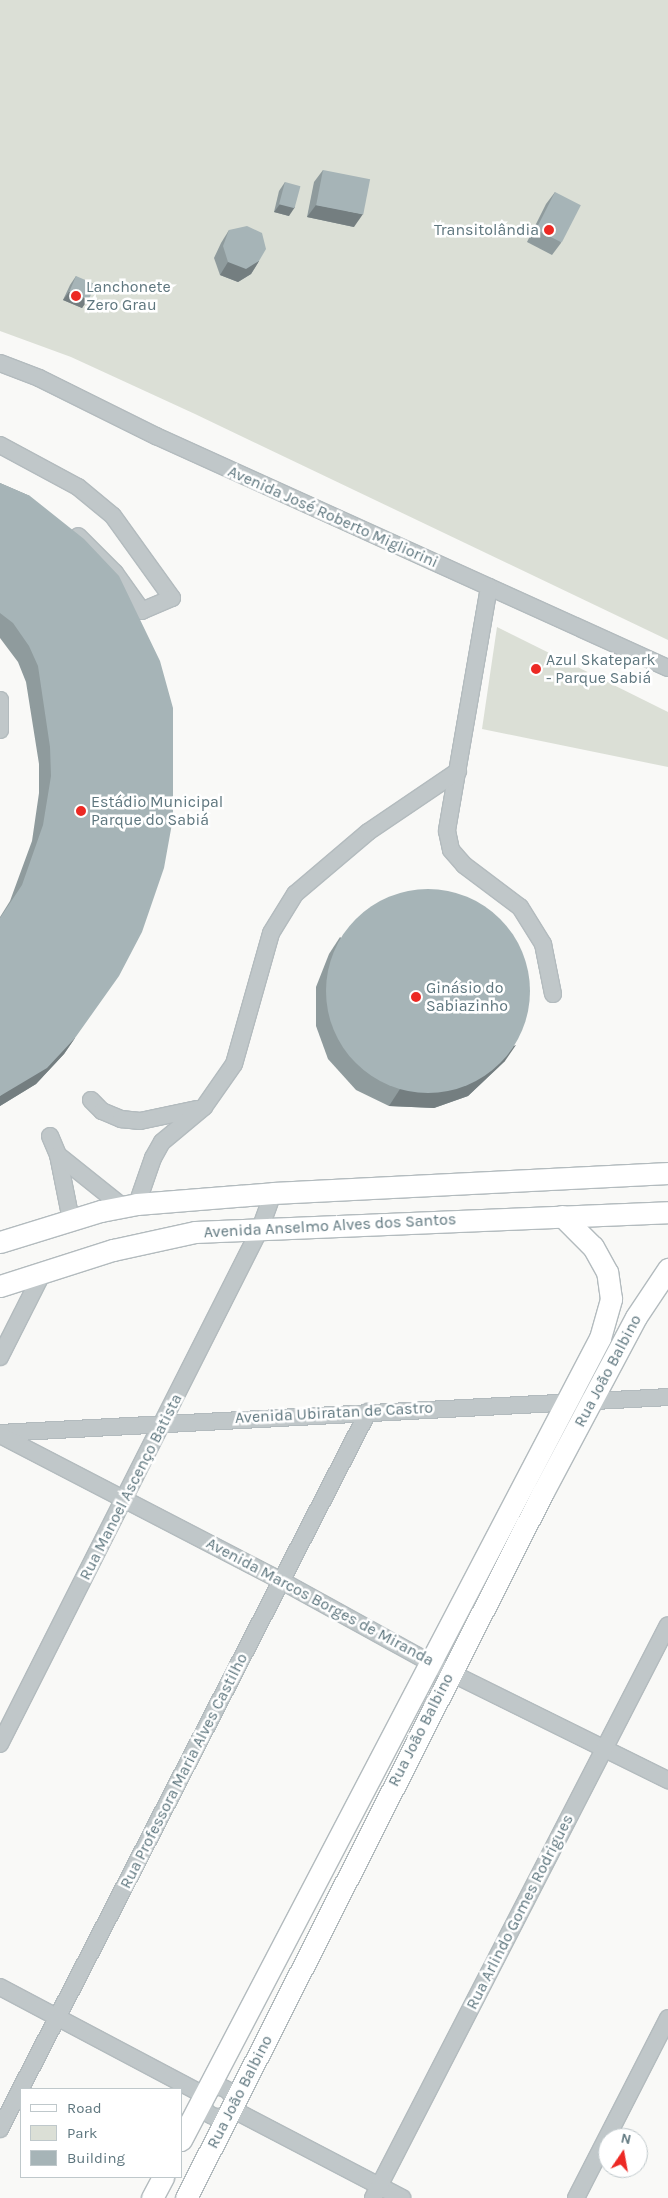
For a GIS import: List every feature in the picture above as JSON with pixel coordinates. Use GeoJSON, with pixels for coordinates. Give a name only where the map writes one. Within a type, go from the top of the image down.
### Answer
{"type":"FeatureCollection","features":[{"type":"Feature","properties":{"kind":"main road","name":"Avenida Anselmo Alves dos Santos"},"geometry":{"type":"LineString","coordinates":[[0,1242],[71,1220],[129,1205],[273,1193],[668,1173]]}},
{"type":"Feature","properties":{"kind":"main road","name":"Avenida Anselmo Alves dos Santos"},"geometry":{"type":"LineString","coordinates":[[0,1286],[163,1237],[260,1229],[668,1212]]}},
{"type":"Feature","properties":{"kind":"main road","name":"Rua João Balbino"},"geometry":{"type":"LineString","coordinates":[[182,2138],[603,1332],[609,1310],[611,1287],[602,1260],[593,1247],[562,1216]]}},
{"type":"Feature","properties":{"kind":"main road","name":"Rua João Balbino"},"geometry":{"type":"LineString","coordinates":[[186,2198],[450,1672],[636,1317],[668,1269]]}},
{"type":"Feature","properties":{"kind":"main road"},"geometry":{"type":"LineString","coordinates":[[152,2198],[162,2178]]}},
{"type":"Feature","properties":{"kind":"street","name":"Avenida José Roberto Migliorini"},"geometry":{"type":"LineString","coordinates":[[0,363],[40,378],[156,436],[668,668]]}},
{"type":"Feature","properties":{"kind":"street"},"geometry":{"type":"LineString","coordinates":[[0,445],[78,487],[113,516],[172,598],[142,611],[115,573],[62,524]]}},
{"type":"Feature","properties":{"kind":"street"},"geometry":{"type":"LineString","coordinates":[[489,588],[447,831],[451,850],[464,865],[520,907],[543,944],[553,994]]}},
{"type":"Feature","properties":{"kind":"street"},"geometry":{"type":"LineString","coordinates":[[0,700],[0,730]]}},
{"type":"Feature","properties":{"kind":"street"},"geometry":{"type":"LineString","coordinates":[[58,1155],[129,1205],[162,1142],[204,1107],[234,1064],[271,933],[294,894],[368,832],[458,771]]}},
{"type":"Feature","properties":{"kind":"street"},"geometry":{"type":"LineString","coordinates":[[91,1100],[102,1111],[140,1121],[204,1107]]}},
{"type":"Feature","properties":{"kind":"street"},"geometry":{"type":"LineString","coordinates":[[50,1136],[58,1155],[71,1220]]}},
{"type":"Feature","properties":{"kind":"street","name":"Rua Manoel Ascenço Batista"},"geometry":{"type":"LineString","coordinates":[[0,1744],[260,1229],[273,1193]]}},
{"type":"Feature","properties":{"kind":"street"},"geometry":{"type":"LineString","coordinates":[[0,1356],[42,1274]]}},
{"type":"Feature","properties":{"kind":"street","name":"Avenida Ubiratan de Castro"},"geometry":{"type":"LineString","coordinates":[[0,1434],[164,1422],[668,1397]]}},
{"type":"Feature","properties":{"kind":"street","name":"Rua Professora Maria Alves Castilho"},"geometry":{"type":"LineString","coordinates":[[21,2088],[368,1412]]}},
{"type":"Feature","properties":{"kind":"street","name":"Avenida Marcos Borges de Miranda"},"geometry":{"type":"LineString","coordinates":[[0,1434],[282,1581],[429,1662],[668,1780]]}},
{"type":"Feature","properties":{"kind":"street","name":"Rua Arlindo Gomes Rodrigues"},"geometry":{"type":"LineString","coordinates":[[376,2192],[668,1625]]}},
{"type":"Feature","properties":{"kind":"street"},"geometry":{"type":"LineString","coordinates":[[0,1987],[204,2095],[203,2107],[211,2116],[223,2117],[232,2109],[376,2192],[402,2198]]}},
{"type":"Feature","properties":{"kind":"street"},"geometry":{"type":"LineString","coordinates":[[576,2198],[668,2018]]}},
{"type":"Feature","properties":{"kind":"street","name":"Rua Professora Maria Alves Castilho"},"geometry":{"type":"LineString","coordinates":[[0,2129],[20,2090]]}},
{"type":"Feature","properties":{"kind":"green space"},"geometry":{"type":"Polygon","coordinates":[[[0,0],[668,0],[668,640],[195,414],[71,357],[0,331],[0,0]]]}},
{"type":"Feature","properties":{"kind":"green space","name":"Azul Skatepark - Parque Sabiá"},"geometry":{"type":"Polygon","coordinates":[[[497,627],[668,712],[668,767],[482,729],[497,627]]]}},
{"type":"Feature","properties":{"kind":"building"},"geometry":{"type":"Polygon","coordinates":[[[323,170],[370,179],[363,214],[316,205],[323,170]]]}},
{"type":"Feature","properties":{"kind":"building"},"geometry":{"type":"Polygon","coordinates":[[[285,182],[300,186],[295,208],[279,204],[285,182]]]}},
{"type":"Feature","properties":{"kind":"building"},"geometry":{"type":"Polygon","coordinates":[[[555,192],[581,205],[562,243],[536,229],[555,192]]]}},
{"type":"Feature","properties":{"kind":"building"},"geometry":{"type":"Polygon","coordinates":[[[247,226],[262,233],[266,249],[259,261],[246,269],[228,262],[223,246],[229,230],[247,226]]]}},
{"type":"Feature","properties":{"kind":"building"},"geometry":{"type":"Polygon","coordinates":[[[76,276],[95,284],[89,300],[69,292],[76,276]]]}},
{"type":"Feature","properties":{"kind":"building","name":"Estádio Municipal Parque do Sabiá"},"geometry":{"type":"Polygon","coordinates":[[[0,483],[30,496],[84,539],[119,576],[160,661],[173,708],[173,818],[164,868],[142,932],[119,976],[75,1038],[47,1068],[0,1096],[0,918],[22,885],[43,825],[51,776],[50,747],[38,666],[29,646],[13,623],[0,613],[0,483]]]}},
{"type":"Feature","properties":{"kind":"building","name":"Ginásio do Sabiazinho"},"geometry":{"type":"Polygon","coordinates":[[[428,889],[448,891],[467,897],[476,901],[500,919],[518,943],[522,952],[528,971],[530,991],[528,1011],[522,1030],[518,1039],[500,1063],[476,1081],[467,1085],[448,1091],[428,1093],[408,1091],[389,1085],[380,1081],[356,1063],[338,1039],[334,1030],[328,1011],[326,991],[328,971],[334,952],[338,943],[356,919],[380,901],[389,897],[408,891],[428,889]]]}},
{"type":"Feature","properties":{"kind":"place","name":"Transitolândia"},"geometry":{"type":"Point","coordinates":[549,230]}},
{"type":"Feature","properties":{"kind":"place","name":"Lanchonete Zero Grau"},"geometry":{"type":"Point","coordinates":[76,296]}},
{"type":"Feature","properties":{"kind":"place","name":"Azul Skatepark - Parque Sabiá"},"geometry":{"type":"Point","coordinates":[536,669]}},
{"type":"Feature","properties":{"kind":"place","name":"Estádio Municipal Parque do Sabiá"},"geometry":{"type":"Point","coordinates":[81,811]}},
{"type":"Feature","properties":{"kind":"place","name":"Ginásio do Sabiazinho"},"geometry":{"type":"Point","coordinates":[416,997]}}]}
